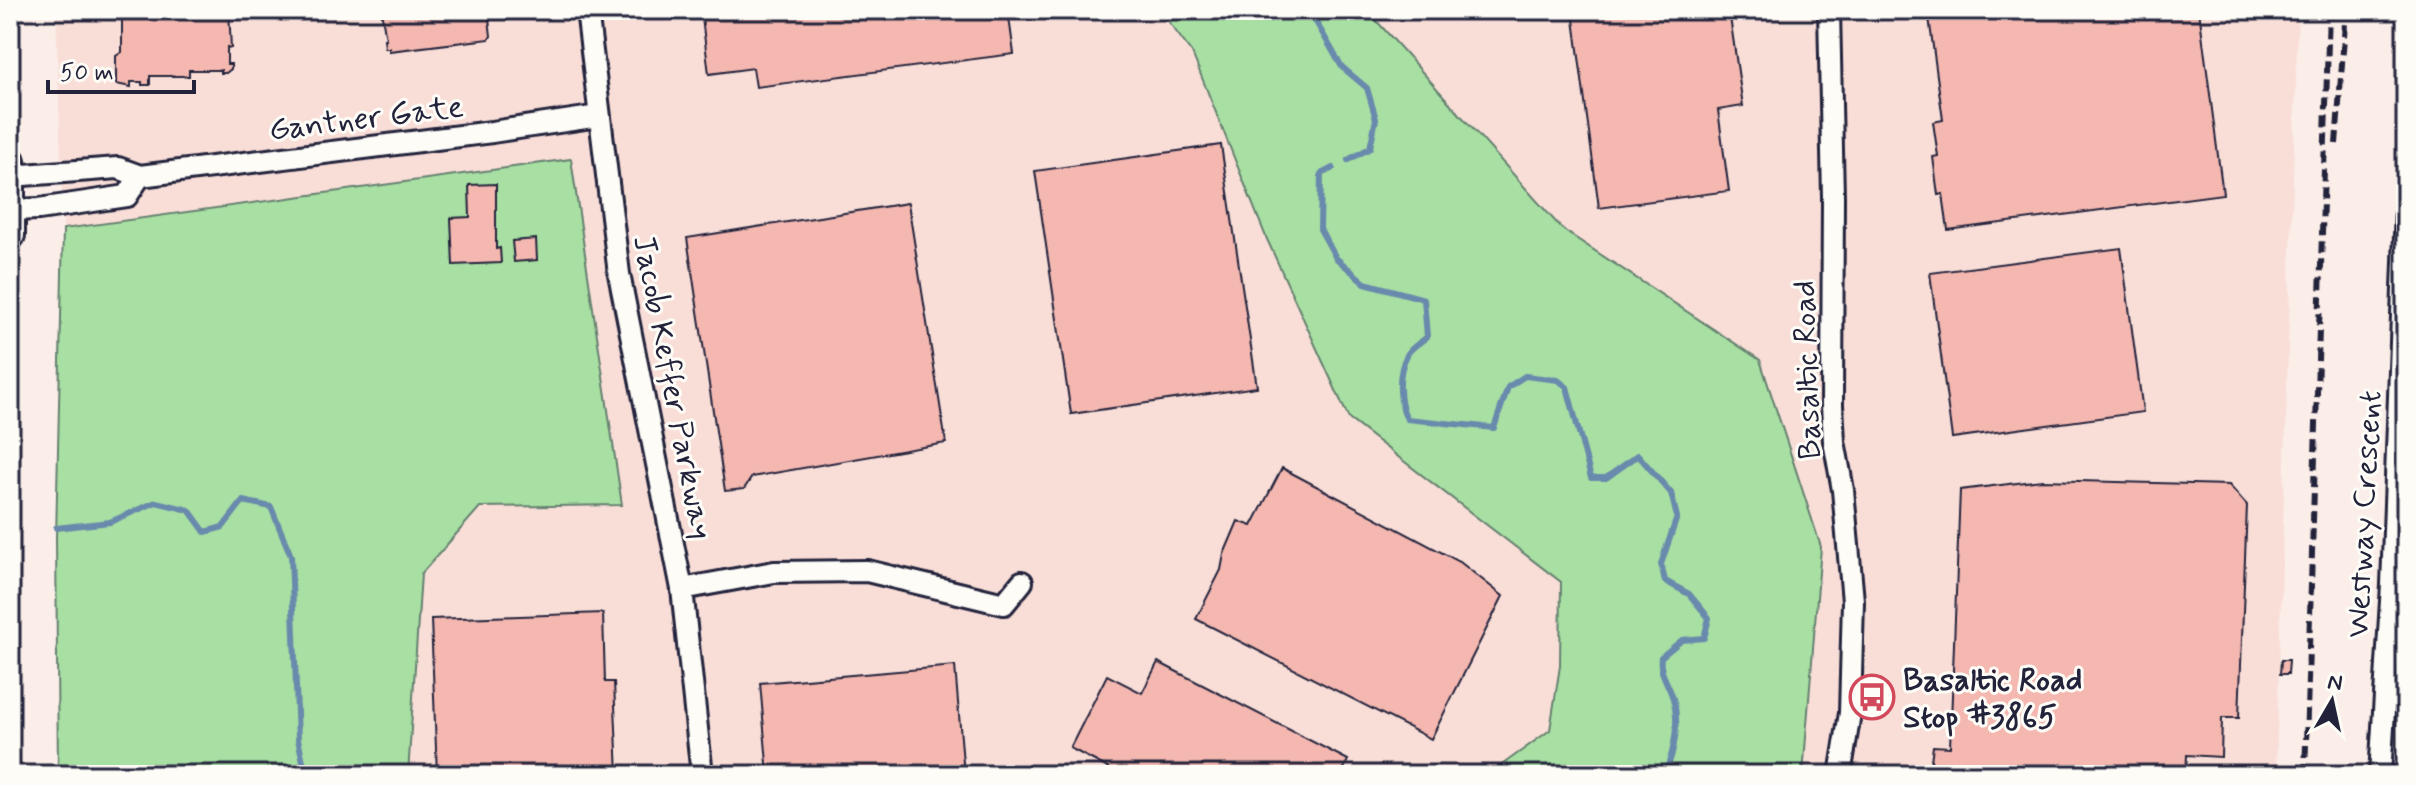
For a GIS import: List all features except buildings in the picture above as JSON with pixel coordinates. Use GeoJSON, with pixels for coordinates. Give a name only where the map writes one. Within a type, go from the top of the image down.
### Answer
{"type":"FeatureCollection","features":[{"type":"Feature","properties":{"kind":"main road"},"geometry":{"type":"LineString","coordinates":[[10,161],[10,235]]}},
{"type":"Feature","properties":{"kind":"street","name":"Jacob Keffer Parkway"},"geometry":{"type":"LineString","coordinates":[[587,10],[619,274],[682,589],[702,775]]}},
{"type":"Feature","properties":{"kind":"street","name":"Basaltic Road"},"geometry":{"type":"LineString","coordinates":[[1829,10],[1833,197],[1832,405],[1853,601],[1850,713],[1840,775]]}},
{"type":"Feature","properties":{"kind":"street","name":"Gantner Gate"},"geometry":{"type":"LineString","coordinates":[[10,176],[118,168],[140,176],[599,116]]}},
{"type":"Feature","properties":{"kind":"street"},"geometry":{"type":"LineString","coordinates":[[10,210],[39,209],[127,196],[140,176]]}},
{"type":"Feature","properties":{"kind":"street","name":"Westway Crescent"},"geometry":{"type":"LineString","coordinates":[[2380,775],[2396,668],[2392,585],[2400,467],[2406,208]]}},
{"type":"Feature","properties":{"kind":"street"},"geometry":{"type":"LineString","coordinates":[[682,589],[774,572],[867,571],[1004,604],[1022,582]]}},
{"type":"Feature","properties":{"kind":"shaded area"},"geometry":{"type":"Polygon","coordinates":[[[56,10],[1160,10],[1192,53],[1266,237],[1349,419],[1561,582],[1560,666],[1550,730],[1488,775],[408,775],[421,574],[480,507],[622,505],[570,159],[63,229],[56,10]]]}},
{"type":"Feature","properties":{"kind":"shaded area"},"geometry":{"type":"Polygon","coordinates":[[[1367,10],[2298,10],[2276,775],[1803,775],[1821,547],[1760,360],[1562,229],[1367,10]]]}},
{"type":"Feature","properties":{"kind":"green space"},"geometry":{"type":"Polygon","coordinates":[[[1160,10],[1367,10],[1562,229],[1760,360],[1821,547],[1803,775],[1488,775],[1550,730],[1560,666],[1561,582],[1349,419],[1266,237],[1192,53],[1160,10]]]}},
{"type":"Feature","properties":{"kind":"green space"},"geometry":{"type":"Polygon","coordinates":[[[571,159],[622,505],[480,507],[421,574],[408,775],[58,775],[56,538],[63,229],[571,159]]]}},
{"type":"Feature","properties":{"kind":"waterway"},"geometry":{"type":"LineString","coordinates":[[1309,10],[1342,67],[1367,88],[1376,119],[1370,148],[1348,160]]}},
{"type":"Feature","properties":{"kind":"waterway"},"geometry":{"type":"LineString","coordinates":[[1333,168],[1321,174],[1320,229],[1336,258],[1365,283],[1424,299],[1427,337],[1408,352],[1400,379],[1407,419],[1494,428],[1508,387],[1525,376],[1558,380],[1567,387],[1591,478],[1606,478],[1638,455],[1671,493],[1677,517],[1661,564],[1665,581],[1689,594],[1709,618],[1704,638],[1682,640],[1661,657],[1662,671],[1676,713],[1674,745],[1664,775]]}},
{"type":"Feature","properties":{"kind":"waterway"},"geometry":{"type":"LineString","coordinates":[[56,528],[110,522],[156,502],[189,510],[205,532],[223,527],[243,501],[271,507],[291,556],[298,739],[306,775]]}},
{"type":"Feature","properties":{"kind":"railway"},"geometry":{"type":"LineString","coordinates":[[2305,775],[2329,10]]}},
{"type":"Feature","properties":{"kind":"railway"},"geometry":{"type":"LineString","coordinates":[[2336,144],[2346,10]]}},
{"type":"Feature","properties":{"kind":"place","name":"Basaltic Road Stop #3865"},"geometry":{"type":"Point","coordinates":[1872,697]}}]}
